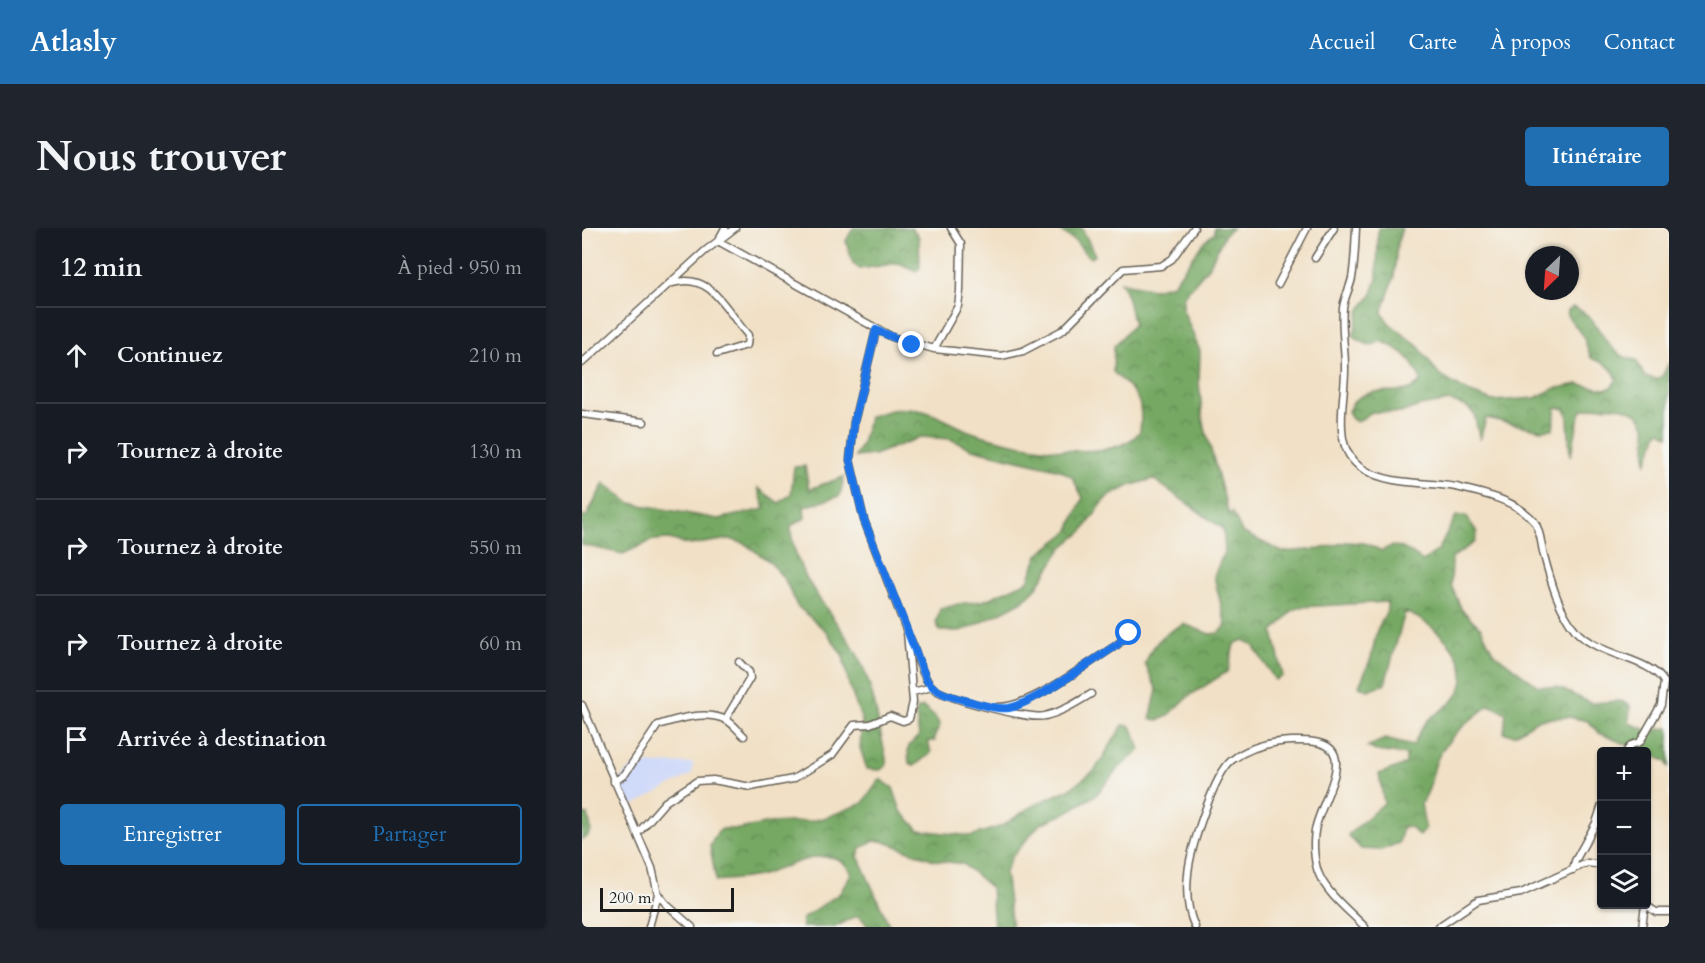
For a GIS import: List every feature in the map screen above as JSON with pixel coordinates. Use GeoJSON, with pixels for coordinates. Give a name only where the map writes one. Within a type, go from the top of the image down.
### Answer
{"type":"FeatureCollection","features":[{"type":"Feature","properties":{"kind":"street"},"geometry":{"type":"LineString","coordinates":[[718,241],[725,228]]}},
{"type":"Feature","properties":{"kind":"street"},"geometry":{"type":"LineString","coordinates":[[582,363],[735,228]]}},
{"type":"Feature","properties":{"kind":"street"},"geometry":{"type":"LineString","coordinates":[[934,349],[958,306],[961,244],[951,228]]}},
{"type":"Feature","properties":{"kind":"street"},"geometry":{"type":"LineString","coordinates":[[718,241],[876,330],[912,345],[1001,356],[1023,351],[1063,330],[1123,269],[1161,266],[1172,259],[1194,228]]}},
{"type":"Feature","properties":{"kind":"street"},"geometry":{"type":"LineString","coordinates":[[1278,284],[1307,228]]}},
{"type":"Feature","properties":{"kind":"street"},"geometry":{"type":"LineString","coordinates":[[1315,258],[1334,228]]}},
{"type":"Feature","properties":{"kind":"street"},"geometry":{"type":"LineString","coordinates":[[1356,228],[1352,279],[1343,310],[1345,367],[1342,422],[1346,448],[1360,467],[1369,472],[1399,482],[1448,485],[1483,494],[1511,504],[1535,522],[1550,576],[1572,626],[1578,633],[1607,652],[1649,667],[1664,682],[1661,705],[1640,742],[1630,747]]}},
{"type":"Feature","properties":{"kind":"street"},"geometry":{"type":"LineString","coordinates":[[669,285],[688,281],[705,284],[748,335],[747,345],[717,354]]}},
{"type":"Feature","properties":{"kind":"street"},"geometry":{"type":"LineString","coordinates":[[876,330],[854,422],[850,460],[864,520],[907,632],[932,687]]}},
{"type":"Feature","properties":{"kind":"street"},"geometry":{"type":"LineString","coordinates":[[582,414],[644,422]]}},
{"type":"Feature","properties":{"kind":"street"},"geometry":{"type":"LineString","coordinates":[[638,833],[665,802],[697,781],[713,780],[751,787],[793,779],[832,755],[854,725],[870,724],[890,716],[903,721],[909,719],[913,692],[907,632]]}},
{"type":"Feature","properties":{"kind":"street"},"geometry":{"type":"LineString","coordinates":[[994,707],[1009,708],[1028,700],[1117,645],[1129,633]]}},
{"type":"Feature","properties":{"kind":"street"},"geometry":{"type":"LineString","coordinates":[[725,720],[750,678],[749,672],[739,662]]}},
{"type":"Feature","properties":{"kind":"street"},"geometry":{"type":"LineString","coordinates":[[913,692],[932,687],[954,697],[994,707],[1011,714],[1043,717],[1062,711],[1091,694]]}},
{"type":"Feature","properties":{"kind":"street"},"geometry":{"type":"LineString","coordinates":[[582,705],[638,833],[652,868],[658,894],[692,927]]}},
{"type":"Feature","properties":{"kind":"street"},"geometry":{"type":"LineString","coordinates":[[614,782],[625,774],[658,725],[682,718],[725,720],[744,736]]}},
{"type":"Feature","properties":{"kind":"street"},"geometry":{"type":"LineString","coordinates":[[1195,927],[1188,908],[1188,871],[1222,770],[1231,760],[1259,746],[1269,743],[1304,741],[1325,744],[1332,750],[1336,761],[1335,772],[1315,830],[1318,871],[1324,884],[1365,927]]}},
{"type":"Feature","properties":{"kind":"street"},"geometry":{"type":"LineString","coordinates":[[1574,870],[1575,861],[1597,820]]}},
{"type":"Feature","properties":{"kind":"street"},"geometry":{"type":"LineString","coordinates":[[1438,927],[1478,900],[1521,893],[1587,862],[1597,865]]}},
{"type":"Feature","properties":{"kind":"street"},"geometry":{"type":"LineString","coordinates":[[649,927],[658,894]]}},
{"type":"Feature","properties":{"kind":"street"},"geometry":{"type":"LineString","coordinates":[[1642,927],[1644,909]]}},
{"type":"Feature","properties":{"kind":"street"},"geometry":{"type":"LineString","coordinates":[[1651,909],[1656,912],[1669,912]]}},
{"type":"Feature","properties":{"kind":"shaded area"},"geometry":{"type":"Polygon","coordinates":[[[693,763],[692,774],[632,806],[617,781],[636,764],[693,763]]]}},
{"type":"Feature","properties":{"kind":"green space"},"geometry":{"type":"Polygon","coordinates":[[[853,228],[911,228],[919,237],[920,268],[916,271],[899,263],[860,269],[853,264],[846,241],[853,228]]]}},
{"type":"Feature","properties":{"kind":"green space"},"geometry":{"type":"Polygon","coordinates":[[[1058,228],[1082,228],[1095,255],[1091,258],[1075,241],[1058,228]]]}},
{"type":"Feature","properties":{"kind":"green space"},"geometry":{"type":"Polygon","coordinates":[[[1214,228],[1233,228],[1225,234],[1209,266],[1183,297],[1183,310],[1200,351],[1199,382],[1203,421],[1229,515],[1232,512],[1242,532],[1282,552],[1320,549],[1346,542],[1365,543],[1382,551],[1393,546],[1403,548],[1423,561],[1438,550],[1456,516],[1466,516],[1477,532],[1475,542],[1452,558],[1451,585],[1462,610],[1481,628],[1493,652],[1538,686],[1557,687],[1591,703],[1621,701],[1630,705],[1629,723],[1647,730],[1669,728],[1669,768],[1666,761],[1651,755],[1651,747],[1632,747],[1599,733],[1588,721],[1569,717],[1539,719],[1514,735],[1504,733],[1506,713],[1489,705],[1460,730],[1437,760],[1427,793],[1421,803],[1425,829],[1419,836],[1412,828],[1403,826],[1399,843],[1381,850],[1361,849],[1348,835],[1384,803],[1379,774],[1406,764],[1406,755],[1376,751],[1367,747],[1385,739],[1413,746],[1427,721],[1456,697],[1462,684],[1463,671],[1458,658],[1440,634],[1405,612],[1385,684],[1368,690],[1359,686],[1371,658],[1377,630],[1387,611],[1387,602],[1300,607],[1292,611],[1273,632],[1283,676],[1275,680],[1253,645],[1243,640],[1234,644],[1228,671],[1189,696],[1168,716],[1160,720],[1150,719],[1157,690],[1145,664],[1155,645],[1184,624],[1210,634],[1219,633],[1226,626],[1214,576],[1225,550],[1223,529],[1153,479],[1129,486],[1106,498],[1083,531],[1062,548],[1037,587],[1023,601],[973,627],[959,631],[940,631],[936,623],[940,609],[983,601],[1028,581],[1038,555],[1068,532],[1083,498],[1072,477],[1061,470],[972,449],[950,439],[921,437],[874,455],[855,457],[863,440],[869,417],[896,410],[923,411],[985,436],[1007,442],[1059,450],[1085,451],[1108,448],[1127,442],[1140,431],[1141,411],[1133,391],[1113,372],[1114,346],[1134,324],[1128,298],[1120,282],[1153,289],[1173,284],[1203,243],[1214,233],[1214,228]]]}},
{"type":"Feature","properties":{"kind":"green space"},"geometry":{"type":"Polygon","coordinates":[[[1378,228],[1402,228],[1397,245],[1394,277],[1382,313],[1389,323],[1419,347],[1439,375],[1468,392],[1493,401],[1535,398],[1553,389],[1578,384],[1610,388],[1617,380],[1615,375],[1607,366],[1591,358],[1583,336],[1567,315],[1568,310],[1573,307],[1590,319],[1616,351],[1636,360],[1645,377],[1657,379],[1663,375],[1669,362],[1669,436],[1659,430],[1646,464],[1645,426],[1635,413],[1618,407],[1582,410],[1570,457],[1568,418],[1565,409],[1556,407],[1553,429],[1541,430],[1486,418],[1480,440],[1474,414],[1467,407],[1450,401],[1419,406],[1401,413],[1372,412],[1357,422],[1352,419],[1348,411],[1355,400],[1364,394],[1406,390],[1414,387],[1421,380],[1410,360],[1396,348],[1381,341],[1370,346],[1353,337],[1360,309],[1371,296],[1377,279],[1378,228]]]}},
{"type":"Feature","properties":{"kind":"green space"},"geometry":{"type":"Polygon","coordinates":[[[805,466],[809,489],[844,477],[840,496],[804,507],[805,518],[791,526],[793,544],[806,578],[849,641],[863,668],[872,693],[886,758],[886,766],[880,770],[867,769],[860,748],[862,721],[849,685],[843,656],[826,631],[797,606],[785,580],[770,562],[745,544],[730,539],[690,545],[669,539],[653,540],[623,554],[582,545],[582,515],[586,517],[604,483],[630,503],[718,519],[765,509],[758,488],[779,503],[791,494],[794,467],[805,466]]]}},
{"type":"Feature","properties":{"kind":"green space"},"geometry":{"type":"Polygon","coordinates":[[[923,707],[935,717],[940,725],[934,738],[935,741],[928,741],[931,753],[914,766],[909,763],[908,750],[910,744],[919,736],[916,716],[917,709],[923,707]]]}},
{"type":"Feature","properties":{"kind":"green space"},"geometry":{"type":"Polygon","coordinates":[[[1123,725],[1131,726],[1140,749],[1117,770],[1096,795],[1062,815],[1040,824],[1011,858],[1005,872],[1012,927],[994,927],[991,888],[963,864],[934,860],[882,841],[874,841],[861,848],[858,856],[890,927],[868,927],[857,916],[835,927],[802,927],[802,919],[840,893],[851,874],[844,863],[835,858],[810,858],[757,876],[716,881],[710,846],[722,829],[811,821],[827,817],[863,803],[880,779],[893,788],[901,811],[919,830],[971,836],[1002,826],[1034,805],[1071,788],[1095,770],[1123,725]]]}},
{"type":"Feature","properties":{"kind":"green space"},"geometry":{"type":"Polygon","coordinates":[[[582,814],[588,815],[591,830],[582,840],[582,814]]]}},
{"type":"Feature","properties":{"kind":"route"},"geometry":{"type":"LineString","coordinates":[[912,345],[876,330],[854,422],[850,460],[864,520],[927,681],[937,691],[954,697],[994,707],[1009,708],[1028,700],[1117,645],[1129,633]]}}]}
